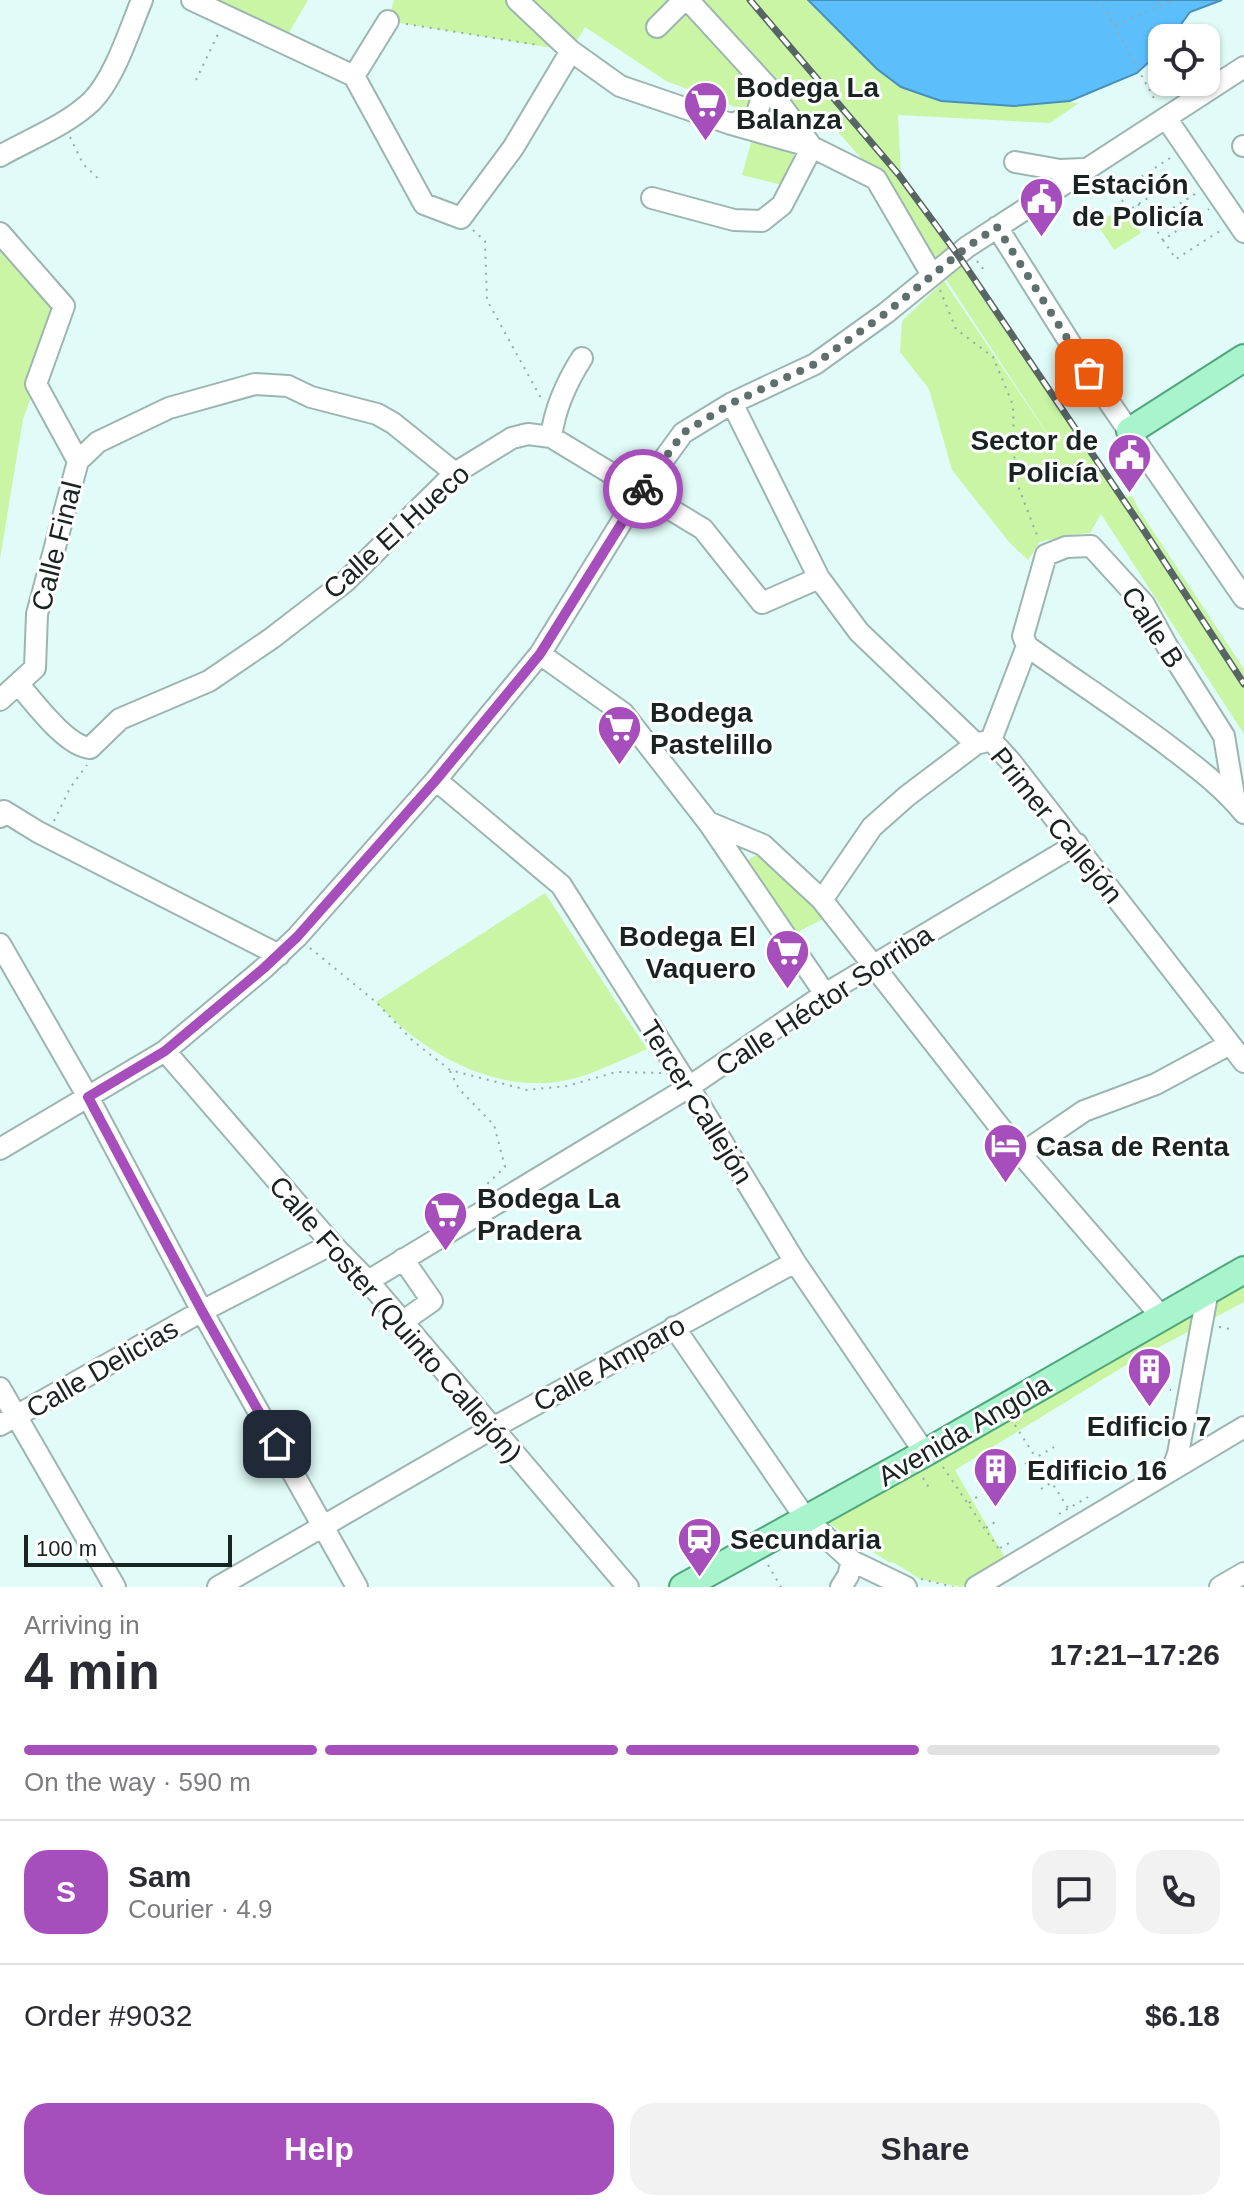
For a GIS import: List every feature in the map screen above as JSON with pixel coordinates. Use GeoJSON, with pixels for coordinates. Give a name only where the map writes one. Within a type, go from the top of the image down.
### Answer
{"type":"FeatureCollection","features":[{"type":"Feature","properties":{"kind":"main road"},"geometry":{"type":"LineString","coordinates":[[1134,436],[1244,358]]}},
{"type":"Feature","properties":{"kind":"main road"},"geometry":{"type":"LineString","coordinates":[[1134,436],[1244,374]]}},
{"type":"Feature","properties":{"kind":"main road","name":"Avenida Angola"},"geometry":{"type":"LineString","coordinates":[[683,1587],[928,1452],[1244,1270]]}},
{"type":"Feature","properties":{"kind":"street"},"geometry":{"type":"LineString","coordinates":[[0,156],[63,121],[92,100],[114,66],[142,0]]}},
{"type":"Feature","properties":{"kind":"street"},"geometry":{"type":"LineString","coordinates":[[192,0],[354,76],[424,204],[461,218],[513,148],[571,51]]}},
{"type":"Feature","properties":{"kind":"street"},"geometry":{"type":"LineString","coordinates":[[517,0],[571,51],[620,86],[731,124],[812,147],[876,179],[932,275]]}},
{"type":"Feature","properties":{"kind":"street"},"geometry":{"type":"LineString","coordinates":[[657,27],[686,0],[766,85],[812,147]]}},
{"type":"Feature","properties":{"kind":"street"},"geometry":{"type":"LineString","coordinates":[[354,76],[388,21]]}},
{"type":"Feature","properties":{"kind":"street"},"geometry":{"type":"LineString","coordinates":[[0,1149],[165,1051],[297,937],[436,780],[540,654],[640,492],[683,433],[732,403],[815,364],[886,313],[967,247],[1084,169],[1243,70]]}},
{"type":"Feature","properties":{"kind":"street"},"geometry":{"type":"LineString","coordinates":[[731,124],[756,116],[766,85]]}},
{"type":"Feature","properties":{"kind":"street"},"geometry":{"type":"LineString","coordinates":[[1166,118],[1236,228]]}},
{"type":"Feature","properties":{"kind":"street"},"geometry":{"type":"LineString","coordinates":[[652,198],[734,220],[762,221],[782,205],[812,147]]}},
{"type":"Feature","properties":{"kind":"street"},"geometry":{"type":"LineString","coordinates":[[1015,162],[1060,170],[1084,169]]}},
{"type":"Feature","properties":{"kind":"street"},"geometry":{"type":"LineString","coordinates":[[997,227],[1089,373],[1244,598]]}},
{"type":"Feature","properties":{"kind":"street"},"geometry":{"type":"LineString","coordinates":[[0,233],[64,306],[36,384],[78,461]]}},
{"type":"Feature","properties":{"kind":"street"},"geometry":{"type":"LineString","coordinates":[[582,358],[562,393],[554,414],[551,437],[703,529],[762,603],[819,578]]}},
{"type":"Feature","properties":{"kind":"street","name":"Calle Final"},"geometry":{"type":"LineString","coordinates":[[0,700],[35,668],[37,614],[78,461],[98,442],[169,408],[255,384],[288,386],[311,397],[377,414],[393,423],[455,473]]}},
{"type":"Feature","properties":{"kind":"street","name":"Primer Callejón"},"geometry":{"type":"LineString","coordinates":[[732,403],[819,578],[859,632],[984,742],[1077,844],[1244,1062]]}},
{"type":"Feature","properties":{"kind":"street","name":"Calle El Hueco"},"geometry":{"type":"LineString","coordinates":[[90,748],[120,719],[209,681],[272,638],[346,581],[455,473],[512,438],[528,434],[551,437]]}},
{"type":"Feature","properties":{"kind":"street","name":"Calle B"},"geometry":{"type":"LineString","coordinates":[[1043,563],[1051,551],[1091,546],[1144,604],[1224,736],[1240,807]]}},
{"type":"Feature","properties":{"kind":"street"},"geometry":{"type":"LineString","coordinates":[[1043,563],[1023,636],[1033,650],[1120,709],[1216,783],[1240,807]]}},
{"type":"Feature","properties":{"kind":"street"},"geometry":{"type":"LineString","coordinates":[[822,900],[872,827],[907,796],[984,742],[1033,650]]}},
{"type":"Feature","properties":{"kind":"street"},"geometry":{"type":"LineString","coordinates":[[540,654],[623,713],[708,822],[825,994]]}},
{"type":"Feature","properties":{"kind":"street"},"geometry":{"type":"LineString","coordinates":[[19,685],[69,738],[81,747],[90,748]]}},
{"type":"Feature","properties":{"kind":"street","name":"Tercer Callejón"},"geometry":{"type":"LineString","coordinates":[[436,780],[561,885],[795,1262],[928,1452]]}},
{"type":"Feature","properties":{"kind":"street"},"geometry":{"type":"LineString","coordinates":[[0,817],[4,811],[46,837],[279,955]]}},
{"type":"Feature","properties":{"kind":"street"},"geometry":{"type":"LineString","coordinates":[[708,822],[763,845],[822,900],[1021,1154],[1161,1316]]}},
{"type":"Feature","properties":{"kind":"street","name":"Calle Héctor Sorriba"},"geometry":{"type":"LineString","coordinates":[[368,1281],[689,1087],[825,994],[1077,844]]}},
{"type":"Feature","properties":{"kind":"street"},"geometry":{"type":"LineString","coordinates":[[0,944],[8,975],[88,1097],[202,1311],[357,1587]]}},
{"type":"Feature","properties":{"kind":"street"},"geometry":{"type":"LineString","coordinates":[[1021,1154],[1084,1111],[1156,1084],[1230,1044]]}},
{"type":"Feature","properties":{"kind":"street","name":"Calle Foster (Quinto Callejón)"},"geometry":{"type":"LineString","coordinates":[[165,1051],[332,1244],[368,1281],[628,1587]]}},
{"type":"Feature","properties":{"kind":"street","name":"Calle Delicias"},"geometry":{"type":"LineString","coordinates":[[9,1421],[202,1311],[332,1244]]}},
{"type":"Feature","properties":{"kind":"street"},"geometry":{"type":"LineString","coordinates":[[402,1322],[432,1301],[403,1259]]}},
{"type":"Feature","properties":{"kind":"street","name":"Calle Amparo"},"geometry":{"type":"LineString","coordinates":[[218,1587],[491,1429],[795,1262]]}},
{"type":"Feature","properties":{"kind":"street"},"geometry":{"type":"LineString","coordinates":[[1172,1470],[1178,1454],[1208,1290]]}},
{"type":"Feature","properties":{"kind":"street"},"geometry":{"type":"LineString","coordinates":[[674,1327],[806,1519],[852,1561],[906,1587]]}},
{"type":"Feature","properties":{"kind":"street"},"geometry":{"type":"LineString","coordinates":[[0,1388],[9,1421],[115,1587]]}},
{"type":"Feature","properties":{"kind":"street"},"geometry":{"type":"LineString","coordinates":[[976,1587],[1004,1558],[1074,1517],[1172,1470],[1244,1427]]}},
{"type":"Feature","properties":{"kind":"street"},"geometry":{"type":"LineString","coordinates":[[841,1587],[852,1561]]}},
{"type":"Feature","properties":{"kind":"street"},"geometry":{"type":"LineString","coordinates":[[1220,1587],[1244,1573]]}},
{"type":"Feature","properties":{"kind":"path"},"geometry":{"type":"LineString","coordinates":[[1114,26],[1173,0]]}},
{"type":"Feature","properties":{"kind":"path"},"geometry":{"type":"LineString","coordinates":[[1103,5],[1166,118]]}},
{"type":"Feature","properties":{"kind":"path"},"geometry":{"type":"LineString","coordinates":[[196,80],[227,17]]}},
{"type":"Feature","properties":{"kind":"path"},"geometry":{"type":"LineString","coordinates":[[388,21],[540,46]]}},
{"type":"Feature","properties":{"kind":"path"},"geometry":{"type":"LineString","coordinates":[[63,121],[83,164],[101,181]]}},
{"type":"Feature","properties":{"kind":"path"},"geometry":{"type":"LineString","coordinates":[[1178,153],[1117,193],[1129,210],[1190,171]]}},
{"type":"Feature","properties":{"kind":"path"},"geometry":{"type":"LineString","coordinates":[[1151,222],[1202,189]]}},
{"type":"Feature","properties":{"kind":"path"},"geometry":{"type":"LineString","coordinates":[[1138,204],[1176,259],[1236,228]]}},
{"type":"Feature","properties":{"kind":"path"},"geometry":{"type":"LineString","coordinates":[[1163,240],[1213,206]]}},
{"type":"Feature","properties":{"kind":"path"},"geometry":{"type":"LineString","coordinates":[[461,218],[485,241],[487,300],[507,332],[538,395],[554,414]]}},
{"type":"Feature","properties":{"kind":"path"},"geometry":{"type":"LineString","coordinates":[[932,275],[956,329],[993,357],[1013,405],[1015,478],[1040,543],[1043,563]]}},
{"type":"Feature","properties":{"kind":"path"},"geometry":{"type":"LineString","coordinates":[[46,837],[70,788],[89,760],[90,748]]}},
{"type":"Feature","properties":{"kind":"path"},"geometry":{"type":"LineString","coordinates":[[297,937],[376,1002],[413,1041],[450,1070],[527,1090],[567,1086],[616,1072],[672,1073],[689,1087]]}},
{"type":"Feature","properties":{"kind":"path"},"geometry":{"type":"LineString","coordinates":[[450,1070],[459,1089],[494,1125],[505,1167],[485,1186],[480,1212]]}},
{"type":"Feature","properties":{"kind":"path"},"geometry":{"type":"LineString","coordinates":[[1003,1408],[1074,1517]]}},
{"type":"Feature","properties":{"kind":"path"},"geometry":{"type":"LineString","coordinates":[[1025,1464],[1054,1447]]}},
{"type":"Feature","properties":{"kind":"path"},"geometry":{"type":"LineString","coordinates":[[928,1452],[968,1503],[1004,1558]]}},
{"type":"Feature","properties":{"kind":"path"},"geometry":{"type":"LineString","coordinates":[[1041,1489],[1070,1471]]}},
{"type":"Feature","properties":{"kind":"path"},"geometry":{"type":"LineString","coordinates":[[968,1503],[978,1496]]}},
{"type":"Feature","properties":{"kind":"path"},"geometry":{"type":"LineString","coordinates":[[1074,1517],[1088,1497]]}},
{"type":"Feature","properties":{"kind":"path"},"geometry":{"type":"LineString","coordinates":[[1059,1514],[1074,1517]]}},
{"type":"Feature","properties":{"kind":"path"},"geometry":{"type":"LineString","coordinates":[[985,1528],[995,1522]]}},
{"type":"Feature","properties":{"kind":"path"},"geometry":{"type":"LineString","coordinates":[[1004,1558],[1009,1543]]}},
{"type":"Feature","properties":{"kind":"path"},"geometry":{"type":"LineString","coordinates":[[758,1546],[781,1587]]}},
{"type":"Feature","properties":{"kind":"green space"},"geometry":{"type":"Polygon","coordinates":[[[192,0],[308,0],[283,43],[192,0]]]}},
{"type":"Feature","properties":{"kind":"green space"},"geometry":{"type":"Polygon","coordinates":[[[394,0],[806,0],[888,78],[930,92],[1079,103],[1050,123],[898,115],[901,178],[1122,498],[1132,496],[1244,669],[1244,734],[1101,514],[1090,533],[1040,542],[1028,560],[1009,542],[952,470],[929,389],[900,352],[902,321],[944,281],[1062,456],[883,183],[824,116],[773,121],[666,81],[585,27],[571,51],[388,21],[394,0]]]}},
{"type":"Feature","properties":{"kind":"green space"},"geometry":{"type":"Polygon","coordinates":[[[752,139],[795,150],[786,186],[742,175],[752,139]]]}},
{"type":"Feature","properties":{"kind":"green space"},"geometry":{"type":"Polygon","coordinates":[[[1125,207],[1141,233],[1114,250],[1093,218],[1104,212],[1107,217],[1125,207]]]}},
{"type":"Feature","properties":{"kind":"green space"},"geometry":{"type":"Polygon","coordinates":[[[0,246],[64,306],[23,419],[0,559],[0,246]]]}},
{"type":"Feature","properties":{"kind":"green space"},"geometry":{"type":"Polygon","coordinates":[[[761,852],[827,917],[790,936],[742,864],[761,852]]]}},
{"type":"Feature","properties":{"kind":"green space"},"geometry":{"type":"Polygon","coordinates":[[[545,893],[647,1049],[572,1079],[545,1083],[517,1082],[464,1067],[439,1054],[395,1021],[376,1002],[545,893]]]}},
{"type":"Feature","properties":{"kind":"green space"},"geometry":{"type":"Polygon","coordinates":[[[1244,1285],[1244,1302],[1131,1362],[955,1470],[1007,1561],[961,1587],[920,1579],[824,1520],[1244,1285]]]}},
{"type":"Feature","properties":{"kind":"water"},"geometry":{"type":"Polygon","coordinates":[[[808,0],[1222,0],[1190,12],[1181,24],[1148,24],[1148,63],[1137,73],[1070,101],[1014,106],[941,101],[901,87],[877,69],[808,0]]]}},
{"type":"Feature","properties":{"kind":"railway"},"geometry":{"type":"LineString","coordinates":[[750,0],[899,175],[958,255],[1244,684]]}},
{"type":"Feature","properties":{"kind":"way so far"},"geometry":{"type":"LineString","coordinates":[[643,489],[683,433],[732,403],[815,364],[997,227],[1089,373]]}},
{"type":"Feature","properties":{"kind":"place","name":"Bodega La Balanza"},"geometry":{"type":"Point","coordinates":[705,142]}},
{"type":"Feature","properties":{"kind":"place","name":"Estación de Policía"},"geometry":{"type":"Point","coordinates":[1041,239]}},
{"type":"Feature","properties":{"kind":"place","name":"Sector de Policía"},"geometry":{"type":"Point","coordinates":[1129,495]}},
{"type":"Feature","properties":{"kind":"place","name":"Bodega Pastelillo"},"geometry":{"type":"Point","coordinates":[619,767]}},
{"type":"Feature","properties":{"kind":"place","name":"Bodega El Vaquero"},"geometry":{"type":"Point","coordinates":[787,991]}},
{"type":"Feature","properties":{"kind":"place","name":"Casa de Renta"},"geometry":{"type":"Point","coordinates":[1005,1185]}},
{"type":"Feature","properties":{"kind":"place","name":"Bodega La Pradera"},"geometry":{"type":"Point","coordinates":[446,1253]}},
{"type":"Feature","properties":{"kind":"place","name":"Edificio 7"},"geometry":{"type":"Point","coordinates":[1149,1408]}},
{"type":"Feature","properties":{"kind":"place","name":"Edificio 16"},"geometry":{"type":"Point","coordinates":[996,1509]}},
{"type":"Feature","properties":{"kind":"place","name":"Secundaria"},"geometry":{"type":"Point","coordinates":[699,1578]}},
{"type":"Feature","properties":{"kind":"route"},"geometry":{"type":"LineString","coordinates":[[277,1444],[88,1097],[165,1051],[297,937],[436,780],[540,654],[643,489]]}}]}
